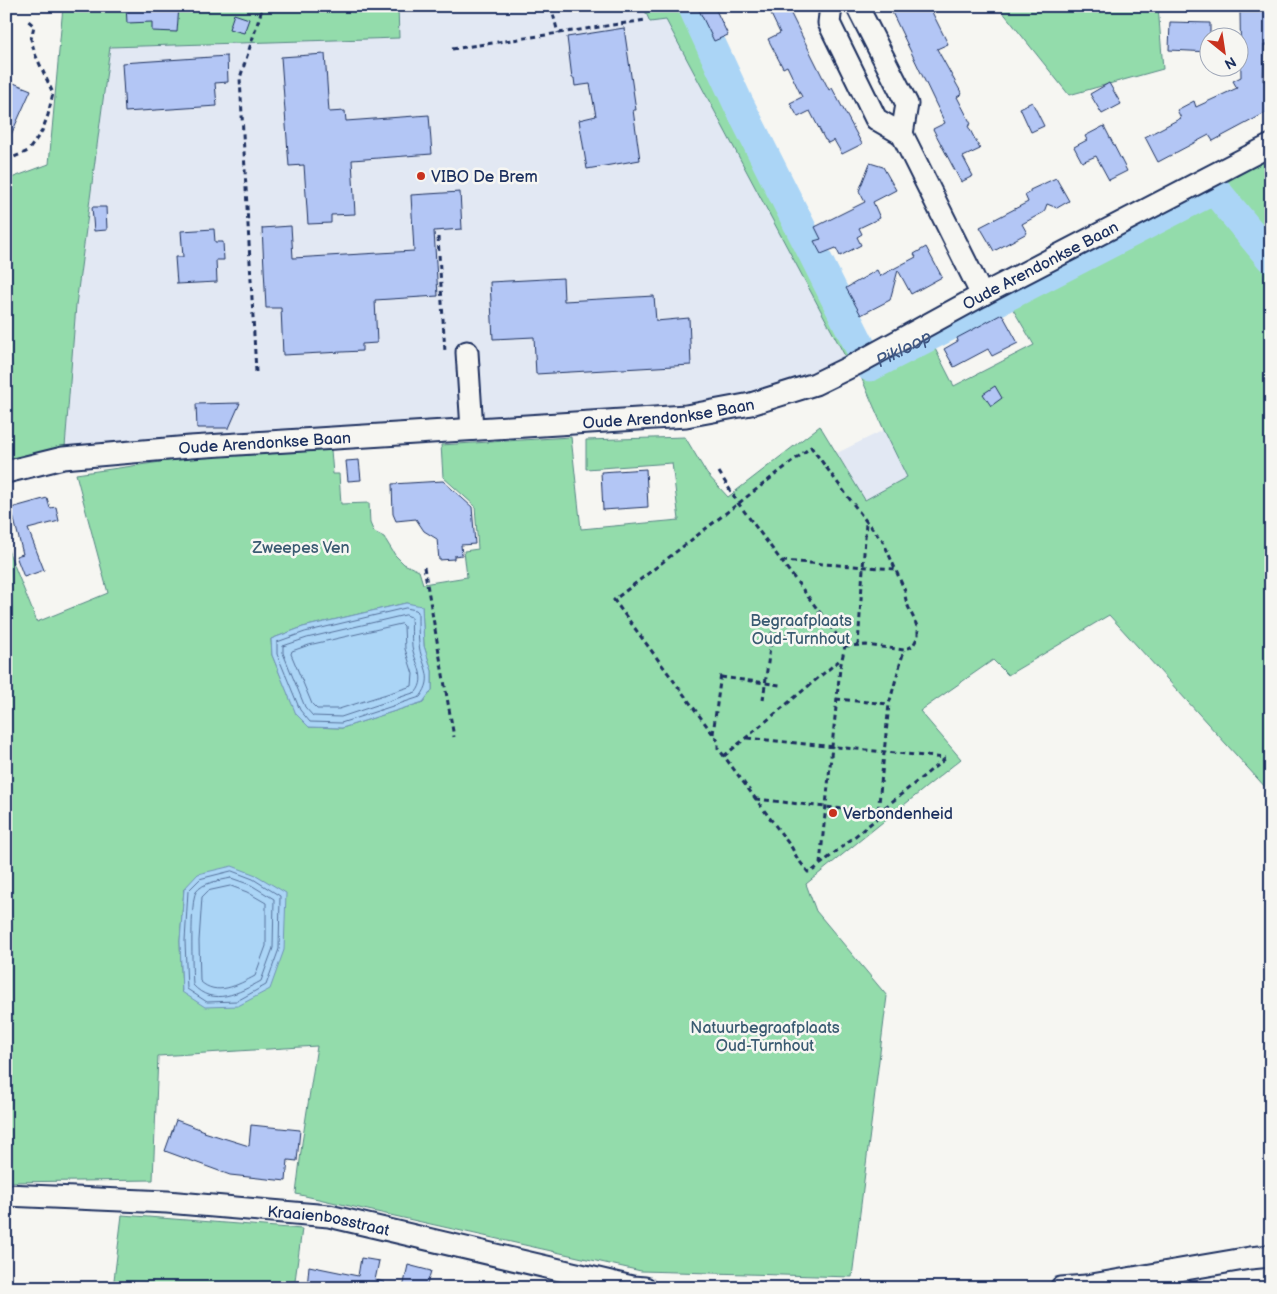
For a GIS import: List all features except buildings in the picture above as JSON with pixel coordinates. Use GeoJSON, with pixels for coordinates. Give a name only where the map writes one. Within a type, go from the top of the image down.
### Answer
{"type":"FeatureCollection","features":[{"type":"Feature","properties":{"kind":"street"},"geometry":{"type":"LineString","coordinates":[[830,6],[829,23],[876,119],[902,134],[982,295]]}},
{"type":"Feature","properties":{"kind":"street"},"geometry":{"type":"LineString","coordinates":[[858,6],[907,104],[902,134]]}},
{"type":"Feature","properties":{"kind":"street","name":"Oude Arendonkse Baan"},"geometry":{"type":"LineString","coordinates":[[6,472],[63,458],[190,447],[692,415],[751,404],[815,384],[856,364],[982,295],[1271,145]]}},
{"type":"Feature","properties":{"kind":"street"},"geometry":{"type":"LineString","coordinates":[[467,352],[472,429]]}},
{"type":"Feature","properties":{"kind":"street","name":"Kraaienbosstraat"},"geometry":{"type":"LineString","coordinates":[[6,1195],[167,1202],[329,1216],[632,1287],[645,1288]]}},
{"type":"Feature","properties":{"kind":"street"},"geometry":{"type":"LineString","coordinates":[[1061,1288],[1086,1286],[1271,1256]]}},
{"type":"Feature","properties":{"kind":"path"},"geometry":{"type":"LineString","coordinates":[[256,372],[240,78],[263,6]]}},
{"type":"Feature","properties":{"kind":"path"},"geometry":{"type":"LineString","coordinates":[[551,6],[558,33]]}},
{"type":"Feature","properties":{"kind":"path"},"geometry":{"type":"LineString","coordinates":[[6,156],[12,158],[28,151],[42,131],[53,93],[35,54],[31,39],[34,26],[26,19]]}},
{"type":"Feature","properties":{"kind":"path"},"geometry":{"type":"LineString","coordinates":[[452,49],[646,20]]}},
{"type":"Feature","properties":{"kind":"path"},"geometry":{"type":"LineString","coordinates":[[438,237],[445,352]]}},
{"type":"Feature","properties":{"kind":"path"},"geometry":{"type":"LineString","coordinates":[[845,646],[904,650],[913,646],[918,634],[904,600],[905,591],[883,542],[811,447],[614,600],[718,741],[718,748],[808,872],[811,872],[820,865],[880,816],[878,813],[889,704],[904,650]]}},
{"type":"Feature","properties":{"kind":"path"},"geometry":{"type":"LineString","coordinates":[[719,472],[738,503],[845,646],[836,699],[820,865]]}},
{"type":"Feature","properties":{"kind":"path"},"geometry":{"type":"LineString","coordinates":[[858,646],[866,522]]}},
{"type":"Feature","properties":{"kind":"path"},"geometry":{"type":"LineString","coordinates":[[782,561],[895,569]]}},
{"type":"Feature","properties":{"kind":"path"},"geometry":{"type":"LineString","coordinates":[[424,567],[454,737]]}},
{"type":"Feature","properties":{"kind":"path"},"geometry":{"type":"LineString","coordinates":[[763,700],[772,633],[842,642]]}},
{"type":"Feature","properties":{"kind":"path"},"geometry":{"type":"LineString","coordinates":[[724,756],[842,659]]}},
{"type":"Feature","properties":{"kind":"path"},"geometry":{"type":"LineString","coordinates":[[713,735],[721,676],[780,685]]}},
{"type":"Feature","properties":{"kind":"path"},"geometry":{"type":"LineString","coordinates":[[836,699],[889,704]]}},
{"type":"Feature","properties":{"kind":"path"},"geometry":{"type":"LineString","coordinates":[[747,738],[946,758],[878,813],[756,799]]}},
{"type":"Feature","properties":{"kind":"shaded area","name":"VIBO De Brem"},"geometry":{"type":"Polygon","coordinates":[[[398,6],[643,6],[650,22],[666,19],[845,356],[786,383],[748,394],[711,401],[65,447],[76,305],[110,47],[399,38],[398,6]]]}},
{"type":"Feature","properties":{"kind":"shaded area"},"geometry":{"type":"Polygon","coordinates":[[[884,430],[908,477],[865,500],[837,453],[884,430]]]}},
{"type":"Feature","properties":{"kind":"green space"},"geometry":{"type":"Polygon","coordinates":[[[63,6],[398,6],[399,38],[110,47],[76,305],[65,447],[6,462],[6,180],[49,164],[63,6]]]}},
{"type":"Feature","properties":{"kind":"green space"},"geometry":{"type":"Polygon","coordinates":[[[643,6],[694,6],[738,103],[861,348],[845,356],[666,20],[650,22],[643,6]]]}},
{"type":"Feature","properties":{"kind":"green space"},"geometry":{"type":"Polygon","coordinates":[[[998,6],[1158,6],[1163,69],[1069,95],[998,6]]]}},
{"type":"Feature","properties":{"kind":"green space"},"geometry":{"type":"Polygon","coordinates":[[[1262,162],[1271,172],[1271,785],[1267,789],[1109,615],[1008,675],[993,660],[920,711],[961,759],[806,884],[816,911],[887,996],[852,1277],[641,1271],[296,1194],[317,1046],[158,1056],[153,1180],[6,1182],[6,545],[37,622],[108,593],[76,474],[189,458],[331,450],[333,474],[339,474],[341,504],[369,503],[370,523],[373,530],[384,537],[395,555],[404,564],[419,571],[423,584],[467,577],[464,551],[478,549],[475,506],[443,477],[441,445],[571,437],[581,529],[679,520],[672,463],[586,469],[586,440],[685,437],[707,474],[728,497],[820,426],[865,500],[907,477],[861,377],[930,339],[954,386],[1034,345],[1008,301],[1206,201],[1223,184],[1262,162]],[[406,603],[303,627],[271,639],[272,655],[296,713],[309,727],[342,728],[423,702],[432,690],[432,671],[424,646],[422,607],[406,603]],[[184,889],[180,941],[182,992],[184,889]]]}},
{"type":"Feature","properties":{"kind":"green space"},"geometry":{"type":"Polygon","coordinates":[[[122,1215],[302,1229],[294,1288],[113,1288],[122,1215]]]}},
{"type":"Feature","properties":{"kind":"water"},"geometry":{"type":"Polygon","coordinates":[[[406,603],[422,606],[424,646],[432,671],[432,690],[423,702],[342,728],[309,727],[296,714],[272,655],[271,639],[303,627],[406,603]]]}},
{"type":"Feature","properties":{"kind":"water"},"geometry":{"type":"Polygon","coordinates":[[[232,866],[256,875],[286,893],[284,950],[270,989],[238,1006],[205,1007],[182,992],[180,941],[184,889],[198,874],[232,866]]]}},
{"type":"Feature","properties":{"kind":"waterway","name":"Pikloop"},"geometry":{"type":"LineString","coordinates":[[693,6],[738,103],[870,366],[1214,189],[1271,258]]}},
{"type":"Feature","properties":{"kind":"place","name":"VIBO De Brem"},"geometry":{"type":"Point","coordinates":[421,176]}},
{"type":"Feature","properties":{"kind":"place","name":"Verbondenheid"},"geometry":{"type":"Point","coordinates":[833,813]}},
{"type":"Feature","properties":{"kind":"park label","name":"Zweepes Ven"},"geometry":{"type":"Point","coordinates":[301,547]}},
{"type":"Feature","properties":{"kind":"park label","name":"Begraafplaats Oud-Turnhout"},"geometry":{"type":"Point","coordinates":[801,629]}},
{"type":"Feature","properties":{"kind":"park label","name":"Natuurbegraafplaats Oud-Turnhout"},"geometry":{"type":"Point","coordinates":[765,1036]}}]}
